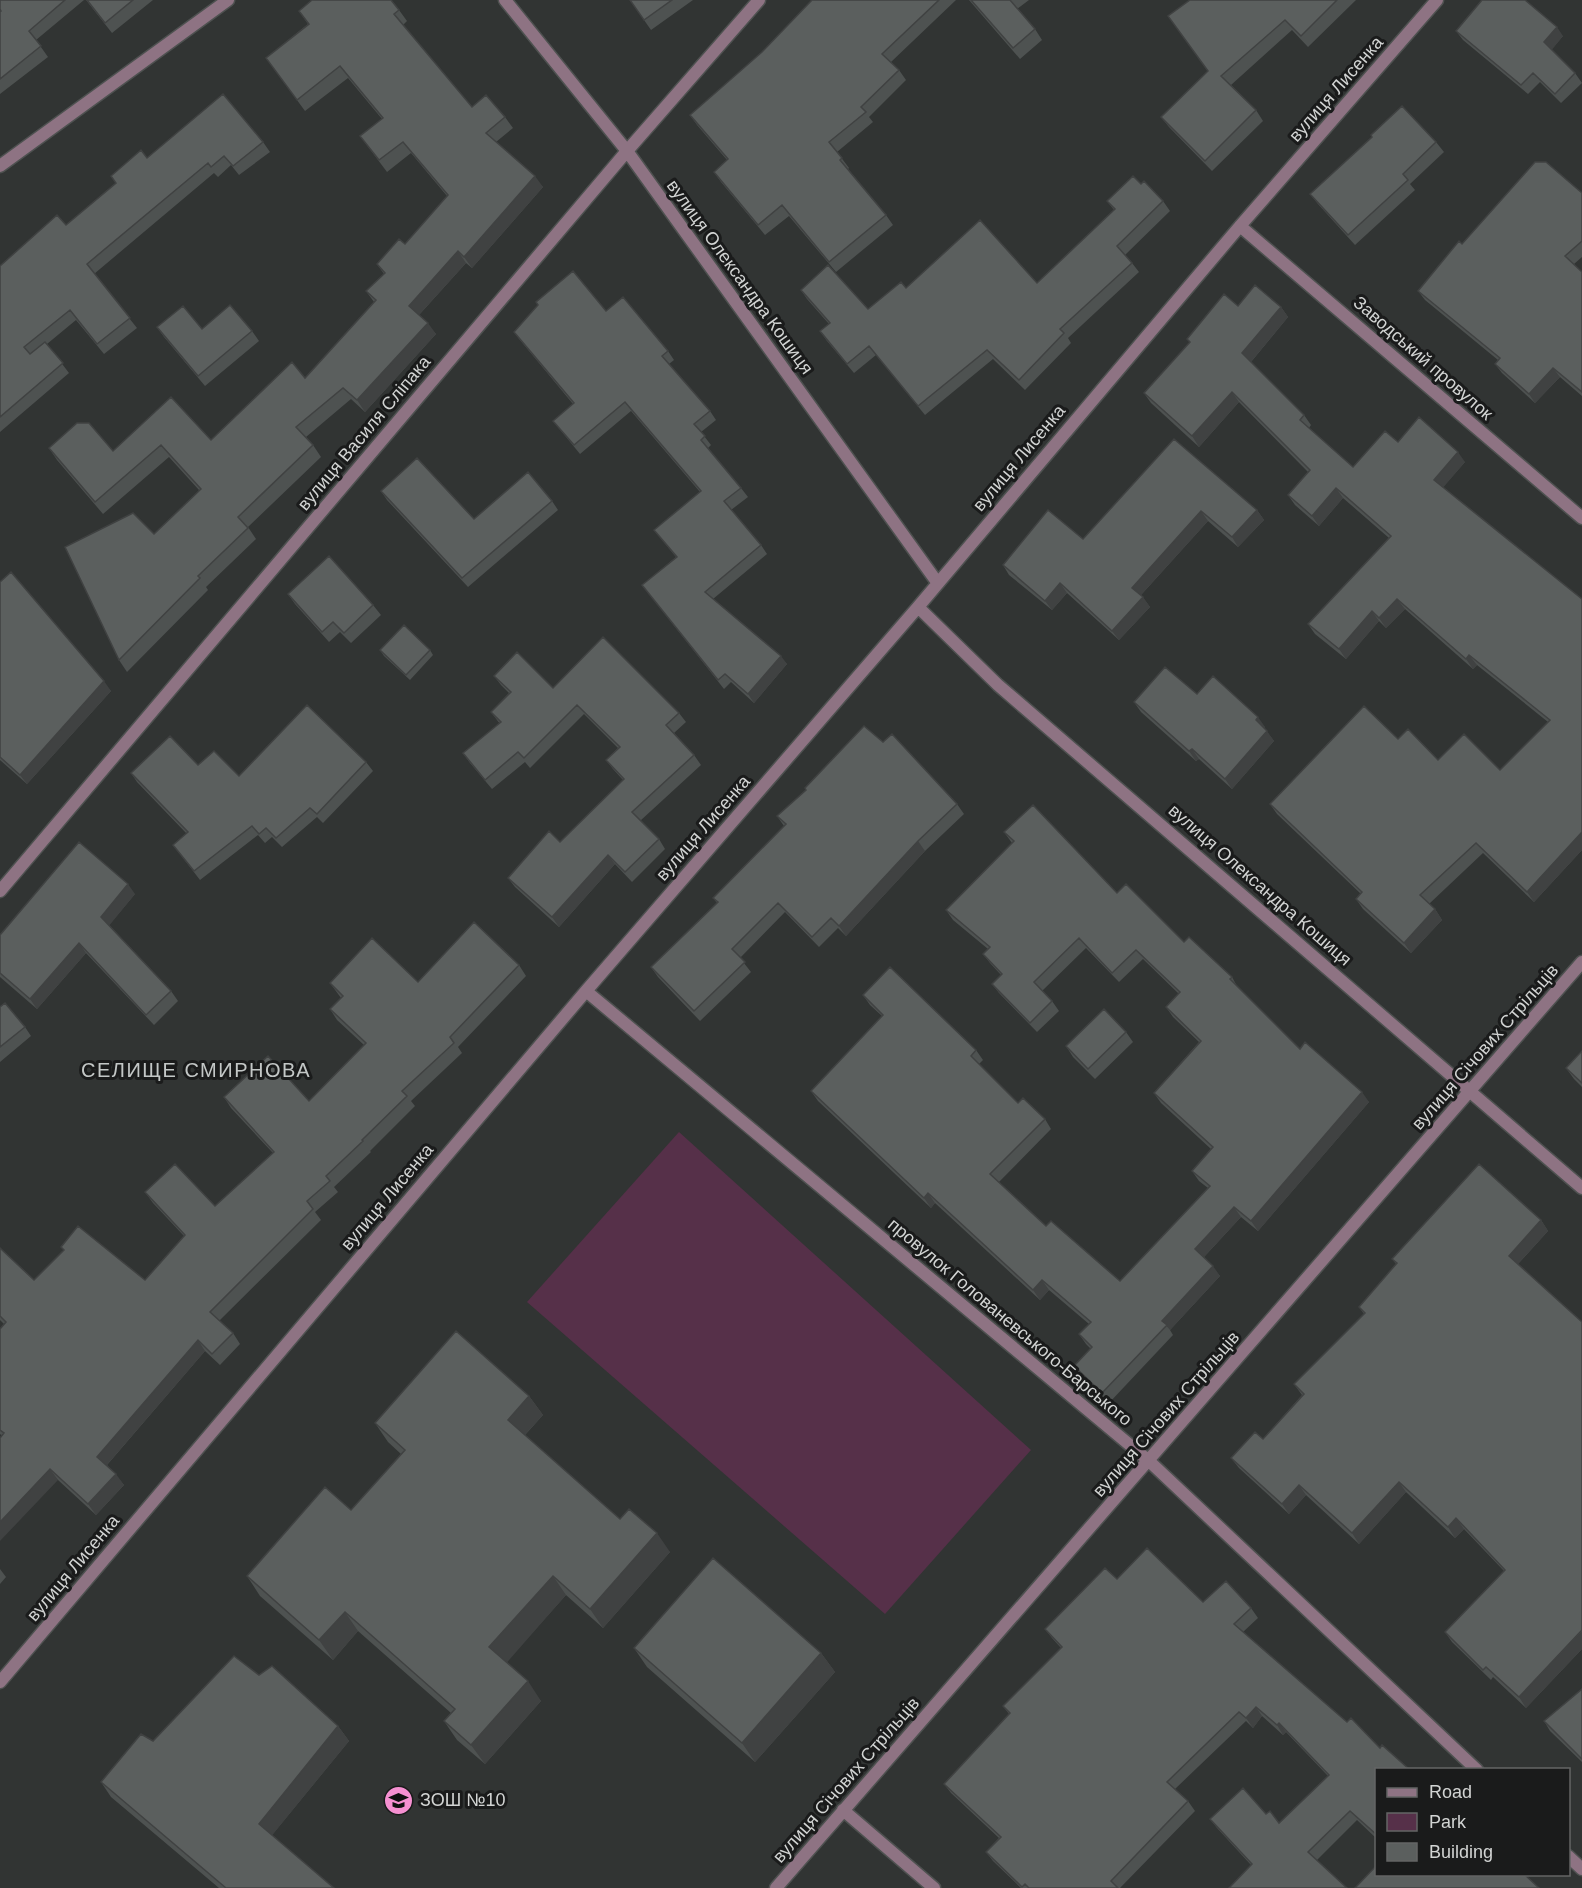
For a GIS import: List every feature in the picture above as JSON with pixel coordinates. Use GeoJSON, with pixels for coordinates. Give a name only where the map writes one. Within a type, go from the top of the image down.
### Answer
{"type":"FeatureCollection","features":[{"type":"Feature","properties":{"kind":"street"},"geometry":{"type":"LineString","coordinates":[[0,166],[228,0]]}},
{"type":"Feature","properties":{"kind":"street","name":"вулиця Олександра Кошиця"},"geometry":{"type":"LineString","coordinates":[[505,0],[627,151],[937,582]]}},
{"type":"Feature","properties":{"kind":"street","name":"вулиця Василя Сліпака"},"geometry":{"type":"LineString","coordinates":[[0,891],[627,151],[759,0]]}},
{"type":"Feature","properties":{"kind":"street","name":"вулиця Лисенка"},"geometry":{"type":"LineString","coordinates":[[0,1682],[586,991],[918,607],[1240,226],[1437,0]]}},
{"type":"Feature","properties":{"kind":"street","name":"Заводський провулок"},"geometry":{"type":"LineString","coordinates":[[1240,226],[1582,518]]}},
{"type":"Feature","properties":{"kind":"street","name":"вулиця Олександра Кошиця"},"geometry":{"type":"LineString","coordinates":[[918,607],[998,684],[1582,1188]]}},
{"type":"Feature","properties":{"kind":"street","name":"вулиця Січових Стрільців"},"geometry":{"type":"LineString","coordinates":[[776,1888],[1582,962]]}},
{"type":"Feature","properties":{"kind":"street","name":"провулок Голованевського-Барського"},"geometry":{"type":"LineString","coordinates":[[586,991],[1149,1461],[1475,1768]]}},
{"type":"Feature","properties":{"kind":"street"},"geometry":{"type":"LineString","coordinates":[[843,1810],[933,1888]]}},
{"type":"Feature","properties":{"kind":"street"},"geometry":{"type":"LineString","coordinates":[[1570,1857],[1582,1869]]}},
{"type":"Feature","properties":{"kind":"green space"},"geometry":{"type":"Polygon","coordinates":[[[679,1132],[1031,1450],[885,1614],[527,1302],[679,1132]]]}},
{"type":"Feature","properties":{"kind":"building"},"geometry":{"type":"Polygon","coordinates":[[[0,0],[65,0],[29,31],[41,46],[0,79],[1,11],[0,0]]]}},
{"type":"Feature","properties":{"kind":"building"},"geometry":{"type":"Polygon","coordinates":[[[87,0],[133,0],[105,23],[87,0]]]}},
{"type":"Feature","properties":{"kind":"building"},"geometry":{"type":"Polygon","coordinates":[[[312,0],[391,0],[399,10],[394,14],[472,107],[486,95],[505,117],[486,133],[535,176],[464,257],[458,251],[409,306],[428,323],[357,400],[343,388],[296,427],[313,445],[238,517],[248,528],[198,576],[200,578],[119,660],[65,547],[133,513],[154,534],[201,489],[161,445],[95,502],[49,448],[77,423],[89,423],[113,451],[171,397],[211,440],[292,362],[305,378],[376,300],[366,291],[385,273],[377,264],[399,239],[405,244],[448,195],[403,142],[379,160],[360,136],[383,118],[340,66],[297,100],[266,58],[309,24],[299,11],[312,0]]]}},
{"type":"Feature","properties":{"kind":"building"},"geometry":{"type":"Polygon","coordinates":[[[630,0],[672,0],[644,20],[630,0]]]}},
{"type":"Feature","properties":{"kind":"building"},"geometry":{"type":"Polygon","coordinates":[[[812,0],[939,0],[882,54],[899,70],[861,107],[866,112],[829,142],[842,158],[840,160],[886,215],[829,262],[782,205],[758,225],[714,172],[728,159],[690,115],[762,52],[812,0]]]}},
{"type":"Feature","properties":{"kind":"building"},"geometry":{"type":"Polygon","coordinates":[[[971,0],[1010,0],[1035,29],[1013,48],[971,0]]]}},
{"type":"Feature","properties":{"kind":"building"},"geometry":{"type":"Polygon","coordinates":[[[1190,0],[1337,0],[1301,36],[1285,20],[1221,76],[1256,110],[1205,161],[1161,117],[1208,71],[1168,16],[1190,0]]]}},
{"type":"Feature","properties":{"kind":"building"},"geometry":{"type":"Polygon","coordinates":[[[1482,0],[1525,0],[1557,27],[1544,42],[1575,73],[1555,94],[1533,73],[1521,85],[1456,31],[1482,0]]]}},
{"type":"Feature","properties":{"kind":"building"},"geometry":{"type":"Polygon","coordinates":[[[223,94],[263,142],[233,166],[224,156],[211,167],[208,163],[87,264],[130,318],[97,344],[70,310],[24,347],[30,354],[45,342],[63,363],[0,417],[0,266],[57,215],[66,225],[116,183],[111,176],[141,150],[147,158],[223,94]]]}},
{"type":"Feature","properties":{"kind":"building"},"geometry":{"type":"Polygon","coordinates":[[[1402,106],[1436,142],[1403,174],[1408,180],[1348,235],[1310,194],[1402,106]]]}},
{"type":"Feature","properties":{"kind":"building"},"geometry":{"type":"Polygon","coordinates":[[[1535,162],[1546,162],[1582,193],[1582,241],[1565,256],[1582,272],[1582,392],[1553,368],[1529,394],[1495,364],[1500,358],[1418,291],[1459,241],[1462,244],[1535,162]]]}},
{"type":"Feature","properties":{"kind":"building"},"geometry":{"type":"Polygon","coordinates":[[[1133,176],[1141,184],[1144,181],[1163,201],[1117,246],[1132,263],[1060,329],[1064,333],[1019,380],[987,350],[918,406],[869,346],[847,364],[820,331],[830,323],[801,290],[828,265],[868,309],[901,282],[906,288],[980,220],[1037,283],[1115,209],[1107,201],[1133,176]]]}},
{"type":"Feature","properties":{"kind":"building"},"geometry":{"type":"Polygon","coordinates":[[[573,271],[606,311],[623,297],[668,351],[662,356],[710,411],[694,424],[705,436],[701,440],[741,488],[724,501],[761,545],[705,592],[781,656],[748,694],[725,674],[718,680],[642,585],[677,557],[654,530],[701,491],[625,402],[574,445],[553,421],[574,403],[514,332],[538,305],[536,302],[573,271]]]}},
{"type":"Feature","properties":{"kind":"building"},"geometry":{"type":"Polygon","coordinates":[[[1255,285],[1281,307],[1242,353],[1304,415],[1300,420],[1353,467],[1385,431],[1398,442],[1419,417],[1458,452],[1434,480],[1582,599],[1582,832],[1527,892],[1476,843],[1420,895],[1435,909],[1404,943],[1356,899],[1362,892],[1270,804],[1364,706],[1398,739],[1408,729],[1438,760],[1464,734],[1500,770],[1550,720],[1469,655],[1466,659],[1397,599],[1379,618],[1372,611],[1339,649],[1308,624],[1391,536],[1336,488],[1312,516],[1288,495],[1310,470],[1232,392],[1192,436],[1144,393],[1190,342],[1187,339],[1224,294],[1238,306],[1255,285]]]}},
{"type":"Feature","properties":{"kind":"building"},"geometry":{"type":"Polygon","coordinates":[[[230,305],[252,331],[198,376],[157,327],[183,306],[202,329],[230,305]]]}},
{"type":"Feature","properties":{"kind":"building"},"geometry":{"type":"Polygon","coordinates":[[[1174,439],[1257,510],[1232,537],[1201,511],[1132,588],[1143,597],[1112,631],[1060,583],[1045,601],[1003,565],[1048,510],[1083,539],[1174,439]]]}},
{"type":"Feature","properties":{"kind":"building"},"geometry":{"type":"Polygon","coordinates":[[[417,458],[474,519],[528,472],[552,501],[462,578],[381,491],[417,458]]]}},
{"type":"Feature","properties":{"kind":"building"},"geometry":{"type":"Polygon","coordinates":[[[329,556],[373,605],[344,633],[333,622],[322,632],[288,594],[329,556]]]}},
{"type":"Feature","properties":{"kind":"building"},"geometry":{"type":"Polygon","coordinates":[[[11,572],[104,681],[20,775],[0,757],[0,582],[11,572]]]}},
{"type":"Feature","properties":{"kind":"building"},"geometry":{"type":"Polygon","coordinates":[[[404,625],[430,650],[406,675],[380,650],[404,625]]]}},
{"type":"Feature","properties":{"kind":"building"},"geometry":{"type":"Polygon","coordinates":[[[603,637],[679,713],[666,725],[694,755],[632,812],[659,839],[625,872],[608,855],[552,917],[508,878],[549,831],[560,842],[624,779],[606,760],[620,747],[577,705],[524,758],[518,752],[485,780],[463,753],[501,722],[491,712],[511,692],[494,676],[517,652],[553,688],[603,637]]]}},
{"type":"Feature","properties":{"kind":"building"},"geometry":{"type":"Polygon","coordinates":[[[1165,667],[1197,694],[1213,676],[1258,717],[1256,720],[1267,731],[1225,779],[1192,749],[1189,751],[1134,702],[1165,667]]]}},
{"type":"Feature","properties":{"kind":"building"},"geometry":{"type":"Polygon","coordinates":[[[307,705],[366,762],[317,814],[310,808],[276,838],[266,828],[259,834],[252,826],[194,871],[173,845],[188,832],[131,773],[170,736],[198,765],[214,751],[239,776],[307,705]]]}},
{"type":"Feature","properties":{"kind":"building"},"geometry":{"type":"Polygon","coordinates":[[[864,726],[883,742],[892,734],[957,804],[918,841],[839,926],[831,918],[812,937],[778,903],[732,949],[745,962],[694,1011],[651,967],[718,902],[713,898],[786,824],[777,816],[806,790],[805,788],[864,726]]]}},
{"type":"Feature","properties":{"kind":"building"},"geometry":{"type":"Polygon","coordinates":[[[1033,805],[1117,893],[1126,884],[1184,942],[1189,937],[1232,977],[1230,979],[1300,1049],[1305,1042],[1362,1092],[1251,1221],[1234,1207],[1195,1249],[1213,1266],[1162,1321],[1167,1325],[1102,1393],[1074,1366],[1092,1347],[1079,1334],[1091,1322],[1042,1280],[1033,1290],[928,1193],[924,1198],[811,1091],[883,1015],[863,995],[890,967],[976,1050],[971,1056],[1018,1103],[1023,1098],[1045,1119],[990,1174],[1046,1226],[1051,1221],[1120,1281],[1210,1186],[1192,1171],[1213,1147],[1154,1093],[1201,1041],[1166,1007],[1180,992],[1136,950],[1112,973],[1079,938],[1034,982],[1052,1001],[1030,1023],[992,984],[1002,974],[983,954],[990,947],[946,910],[1014,841],[1004,832],[1033,805]]]}},
{"type":"Feature","properties":{"kind":"building"},"geometry":{"type":"Polygon","coordinates":[[[79,842],[128,884],[101,917],[171,991],[146,1015],[79,943],[30,999],[0,973],[0,935],[79,842]]]}},
{"type":"Feature","properties":{"kind":"building"},"geometry":{"type":"Polygon","coordinates":[[[474,922],[519,965],[450,1037],[454,1043],[402,1091],[407,1096],[326,1176],[330,1181],[307,1201],[313,1209],[210,1312],[233,1333],[212,1354],[198,1340],[97,1457],[116,1474],[88,1504],[50,1469],[0,1522],[0,1438],[4,1433],[0,1430],[0,1329],[6,1322],[0,1316],[0,1248],[34,1280],[64,1250],[61,1247],[78,1226],[145,1280],[185,1235],[145,1192],[175,1164],[215,1206],[274,1152],[224,1097],[268,1056],[309,1101],[366,1043],[330,1009],[343,996],[330,983],[372,938],[418,982],[474,922]]]}},
{"type":"Feature","properties":{"kind":"building"},"geometry":{"type":"Polygon","coordinates":[[[5,1003],[25,1027],[0,1047],[0,1007],[5,1003]]]}},
{"type":"Feature","properties":{"kind":"building"},"geometry":{"type":"Polygon","coordinates":[[[1104,1009],[1126,1032],[1088,1069],[1066,1046],[1104,1009]]]}},
{"type":"Feature","properties":{"kind":"building"},"geometry":{"type":"Polygon","coordinates":[[[1582,1051],[1582,1083],[1566,1068],[1582,1051]]]}},
{"type":"Feature","properties":{"kind":"building"},"geometry":{"type":"Polygon","coordinates":[[[1479,1164],[1541,1220],[1509,1256],[1582,1322],[1582,1630],[1519,1697],[1486,1667],[1483,1670],[1445,1632],[1505,1570],[1456,1518],[1448,1527],[1399,1482],[1352,1533],[1299,1485],[1282,1504],[1231,1458],[1255,1432],[1263,1439],[1304,1394],[1294,1384],[1365,1313],[1359,1307],[1397,1263],[1392,1259],[1479,1164]]]}},
{"type":"Feature","properties":{"kind":"building"},"geometry":{"type":"Polygon","coordinates":[[[456,1331],[529,1396],[508,1420],[620,1519],[629,1509],[657,1533],[590,1609],[553,1576],[489,1647],[528,1681],[471,1745],[444,1721],[455,1709],[345,1612],[319,1640],[247,1576],[325,1487],[351,1510],[405,1450],[375,1423],[456,1331]]]}},
{"type":"Feature","properties":{"kind":"building"},"geometry":{"type":"Polygon","coordinates":[[[1147,1548],[1203,1602],[1226,1581],[1251,1608],[1234,1624],[1347,1722],[1351,1718],[1380,1748],[1382,1745],[1408,1768],[1375,1768],[1375,1833],[1350,1811],[1308,1852],[1347,1888],[1229,1888],[1252,1864],[1210,1819],[1243,1788],[1266,1814],[1270,1811],[1279,1823],[1329,1775],[1279,1723],[1277,1725],[1256,1707],[1246,1718],[1239,1712],[1167,1782],[1188,1801],[1111,1881],[1118,1888],[1029,1888],[1025,1884],[1022,1887],[986,1852],[1001,1837],[944,1784],[1010,1713],[1003,1706],[1062,1647],[1045,1629],[1105,1568],[1117,1579],[1147,1548]]]}},
{"type":"Feature","properties":{"kind":"building"},"geometry":{"type":"Polygon","coordinates":[[[713,1558],[821,1653],[742,1743],[634,1648],[713,1558]]]}},
{"type":"Feature","properties":{"kind":"building"},"geometry":{"type":"Polygon","coordinates":[[[234,1656],[259,1675],[272,1666],[338,1726],[259,1824],[334,1888],[226,1888],[101,1782],[141,1734],[153,1741],[234,1656]]]}},
{"type":"Feature","properties":{"kind":"building"},"geometry":{"type":"Polygon","coordinates":[[[1582,1689],[1582,1759],[1544,1721],[1582,1689]]]}},
{"type":"Feature","properties":{"kind":"building"},"geometry":{"type":"Polygon","coordinates":[[[1375,1867],[1375,1876],[1526,1876],[1539,1888],[1355,1888],[1375,1867]]]}},
{"type":"Feature","properties":{"kind":"place","name":"ЗОШ №10"},"geometry":{"type":"Point","coordinates":[399,1800]}},
{"type":"Feature","properties":{"kind":"district","name":"СЕЛИЩЕ СМИРНОВА"},"geometry":{"type":"Point","coordinates":[196,1070]}}]}
